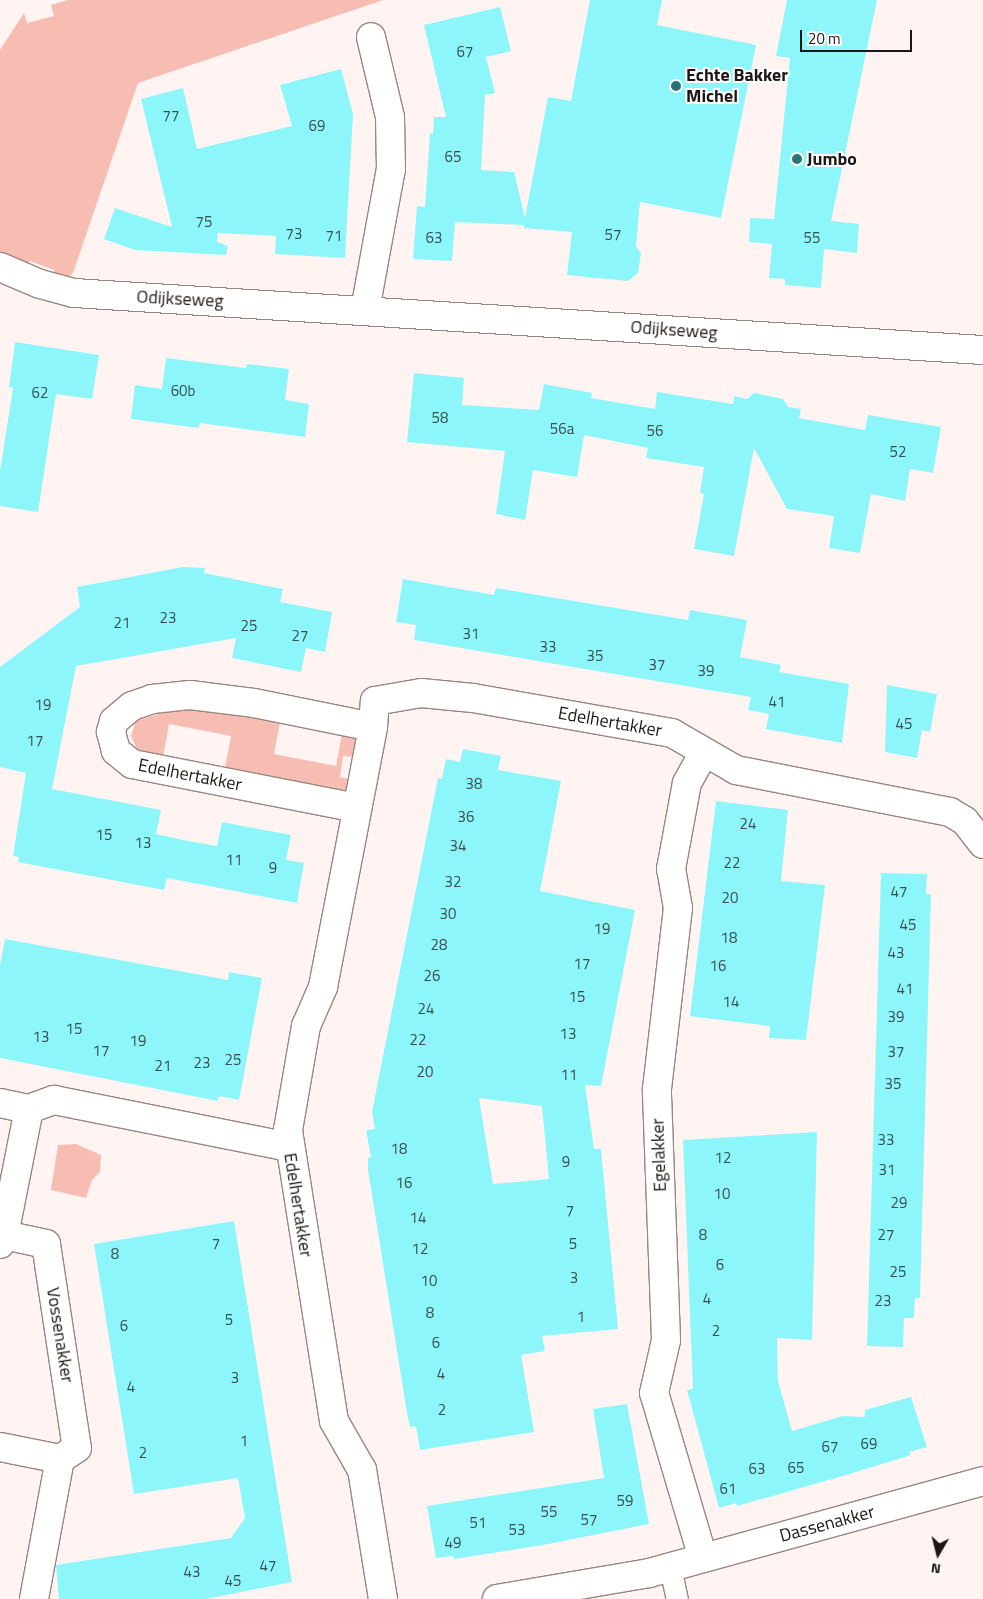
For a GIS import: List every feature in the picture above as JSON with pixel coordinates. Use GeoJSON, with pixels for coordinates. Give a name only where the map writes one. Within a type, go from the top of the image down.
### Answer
{"type":"FeatureCollection","features":[{"type":"Feature","properties":{"kind":"street"},"geometry":{"type":"LineString","coordinates":[[365,310],[391,169],[390,117],[371,37]]}},
{"type":"Feature","properties":{"kind":"street","name":"Odijkseweg"},"geometry":{"type":"LineString","coordinates":[[0,267],[40,284],[74,293],[983,350]]}},
{"type":"Feature","properties":{"kind":"street","name":"Edelhertakker"},"geometry":{"type":"LineString","coordinates":[[383,1599],[362,1470],[334,1421],[289,1147],[289,1114],[306,1026],[323,987],[373,727],[375,701],[421,693],[473,698],[672,733],[736,770],[950,812],[965,821],[983,844]]}},
{"type":"Feature","properties":{"kind":"street","name":"Edelhertakker"},"geometry":{"type":"LineString","coordinates":[[357,808],[132,764],[116,751],[111,732],[114,721],[132,706],[152,699],[190,695],[254,703],[373,727]]}},
{"type":"Feature","properties":{"kind":"street","name":"Egelakker"},"geometry":{"type":"LineString","coordinates":[[703,1558],[654,1393],[666,1340],[657,1089],[678,908],[671,869],[686,783],[704,752]]}},
{"type":"Feature","properties":{"kind":"street"},"geometry":{"type":"LineString","coordinates":[[0,1104],[29,1109],[54,1100],[289,1147]]}},
{"type":"Feature","properties":{"kind":"street","name":"Vossenakker"},"geometry":{"type":"LineString","coordinates":[[29,1109],[2,1240],[46,1244],[77,1448],[60,1459]]}},
{"type":"Feature","properties":{"kind":"street"},"geometry":{"type":"LineString","coordinates":[[0,1447],[60,1459],[34,1599]]}},
{"type":"Feature","properties":{"kind":"street","name":"Dassenakker"},"geometry":{"type":"LineString","coordinates":[[499,1599],[670,1567],[983,1481]]}},
{"type":"Feature","properties":{"kind":"lane"},"geometry":{"type":"LineString","coordinates":[[670,1567],[677,1599]]}},
{"type":"Feature","properties":{"kind":"shaded area"},"geometry":{"type":"Polygon","coordinates":[[[68,0],[383,0],[138,83],[73,273],[65,280],[52,278],[54,270],[30,261],[26,268],[0,257],[0,50],[24,13],[27,23],[54,16],[51,5],[68,0]]]}},
{"type":"Feature","properties":{"kind":"shaded area"},"geometry":{"type":"Polygon","coordinates":[[[174,709],[220,710],[280,722],[274,754],[336,766],[342,734],[358,736],[354,757],[343,756],[340,777],[349,779],[347,793],[225,768],[231,736],[169,724],[163,757],[139,753],[131,736],[136,721],[174,709]]]}},
{"type":"Feature","properties":{"kind":"shaded area"},"geometry":{"type":"Polygon","coordinates":[[[76,1144],[101,1155],[100,1172],[92,1180],[86,1198],[51,1190],[58,1145],[76,1144]]]}},
{"type":"Feature","properties":{"kind":"building"},"geometry":{"type":"Polygon","coordinates":[[[590,0],[662,0],[657,25],[756,45],[721,218],[640,202],[636,246],[641,253],[638,273],[628,281],[567,275],[572,232],[524,228],[524,225],[455,222],[452,261],[413,259],[417,206],[425,207],[430,133],[433,134],[434,117],[446,117],[424,25],[500,7],[511,51],[486,57],[495,93],[485,95],[481,170],[514,172],[525,218],[548,97],[571,101],[590,0]]]}},
{"type":"Feature","properties":{"kind":"building"},"geometry":{"type":"Polygon","coordinates":[[[787,0],[877,0],[831,221],[859,224],[857,253],[824,249],[821,288],[785,285],[785,279],[769,278],[772,244],[749,242],[750,218],[774,219],[790,58],[776,56],[787,0]]]}},
{"type":"Feature","properties":{"kind":"building"},"geometry":{"type":"Polygon","coordinates":[[[341,69],[353,114],[345,258],[275,254],[276,236],[218,233],[217,242],[228,246],[226,255],[135,250],[104,239],[115,208],[172,227],[141,99],[183,88],[197,149],[292,126],[280,85],[341,69]]]}},
{"type":"Feature","properties":{"kind":"building"},"geometry":{"type":"Polygon","coordinates":[[[15,342],[99,355],[92,399],[56,394],[38,512],[0,506],[0,471],[13,388],[9,387],[15,342]]]}},
{"type":"Feature","properties":{"kind":"building"},"geometry":{"type":"Polygon","coordinates":[[[166,358],[246,368],[247,364],[289,369],[285,400],[309,404],[305,437],[200,423],[199,428],[131,419],[135,385],[162,389],[166,358]]]}},
{"type":"Feature","properties":{"kind":"building"},"geometry":{"type":"Polygon","coordinates":[[[414,373],[464,378],[462,405],[539,410],[544,384],[592,393],[591,398],[655,409],[657,392],[733,404],[734,396],[747,399],[754,393],[783,399],[788,407],[801,409],[799,418],[865,430],[868,415],[941,427],[933,473],[910,469],[905,501],[871,494],[860,553],[829,548],[834,516],[787,509],[754,448],[734,556],[694,549],[704,494],[700,493],[704,467],[646,458],[648,448],[584,435],[577,477],[533,470],[525,520],[496,514],[505,451],[407,442],[414,373]]]}},
{"type":"Feature","properties":{"kind":"building"},"geometry":{"type":"Polygon","coordinates":[[[183,567],[205,568],[204,573],[283,589],[280,602],[332,612],[325,652],[306,648],[301,672],[232,658],[236,638],[76,666],[52,789],[161,810],[156,834],[188,841],[217,846],[222,822],[291,835],[286,860],[304,863],[297,903],[167,878],[164,890],[18,862],[19,857],[13,856],[26,773],[0,767],[0,667],[80,607],[77,587],[183,567]]]}},
{"type":"Feature","properties":{"kind":"building"},"geometry":{"type":"Polygon","coordinates":[[[403,579],[494,595],[496,588],[688,620],[690,610],[747,620],[740,657],[781,665],[779,672],[849,684],[842,743],[766,729],[769,714],[748,710],[751,697],[414,640],[416,625],[396,622],[403,579]]]}},
{"type":"Feature","properties":{"kind":"building"},"geometry":{"type":"Polygon","coordinates":[[[887,685],[937,694],[930,732],[922,730],[917,758],[885,752],[887,685]]]}},
{"type":"Feature","properties":{"kind":"building"},"geometry":{"type":"Polygon","coordinates":[[[463,749],[501,756],[498,770],[561,781],[540,891],[635,910],[601,1086],[585,1085],[594,1149],[601,1149],[618,1329],[542,1336],[545,1351],[521,1355],[534,1432],[420,1450],[416,1426],[410,1427],[407,1413],[368,1170],[368,1158],[371,1157],[366,1130],[375,1129],[372,1112],[438,778],[442,779],[446,759],[460,762],[463,749]],[[479,1098],[493,1184],[549,1179],[542,1106],[479,1098]]]}},
{"type":"Feature","properties":{"kind":"building"},"geometry":{"type":"Polygon","coordinates":[[[716,801],[788,810],[781,881],[825,885],[806,1040],[769,1038],[770,1026],[690,1016],[716,801]]]}},
{"type":"Feature","properties":{"kind":"building"},"geometry":{"type":"Polygon","coordinates":[[[881,873],[927,874],[926,894],[931,894],[920,1298],[915,1298],[914,1318],[904,1318],[903,1347],[867,1346],[881,873]]]}},
{"type":"Feature","properties":{"kind":"building"},"geometry":{"type":"Polygon","coordinates":[[[5,939],[228,980],[229,972],[262,978],[239,1100],[219,1096],[218,1101],[0,1058],[0,965],[5,939]]]}},
{"type":"Feature","properties":{"kind":"building"},"geometry":{"type":"Polygon","coordinates":[[[817,1132],[812,1340],[777,1338],[778,1381],[792,1431],[843,1416],[865,1417],[865,1410],[911,1397],[927,1447],[909,1452],[911,1455],[846,1475],[737,1506],[736,1503],[719,1508],[687,1390],[693,1389],[683,1140],[817,1132]]]}},
{"type":"Feature","properties":{"kind":"building"},"geometry":{"type":"Polygon","coordinates":[[[234,1221],[292,1582],[206,1599],[59,1599],[56,1565],[231,1538],[245,1518],[238,1478],[134,1494],[94,1244],[234,1221]]]}},
{"type":"Feature","properties":{"kind":"building"},"geometry":{"type":"Polygon","coordinates":[[[627,1404],[649,1524],[543,1545],[454,1559],[453,1556],[436,1558],[427,1506],[604,1478],[593,1409],[627,1404]]]}},
{"type":"Feature","properties":{"kind":"place","name":"Echte Bakker Michel"},"geometry":{"type":"Point","coordinates":[676,86]}},
{"type":"Feature","properties":{"kind":"place","name":"Jumbo"},"geometry":{"type":"Point","coordinates":[797,159]}}]}
